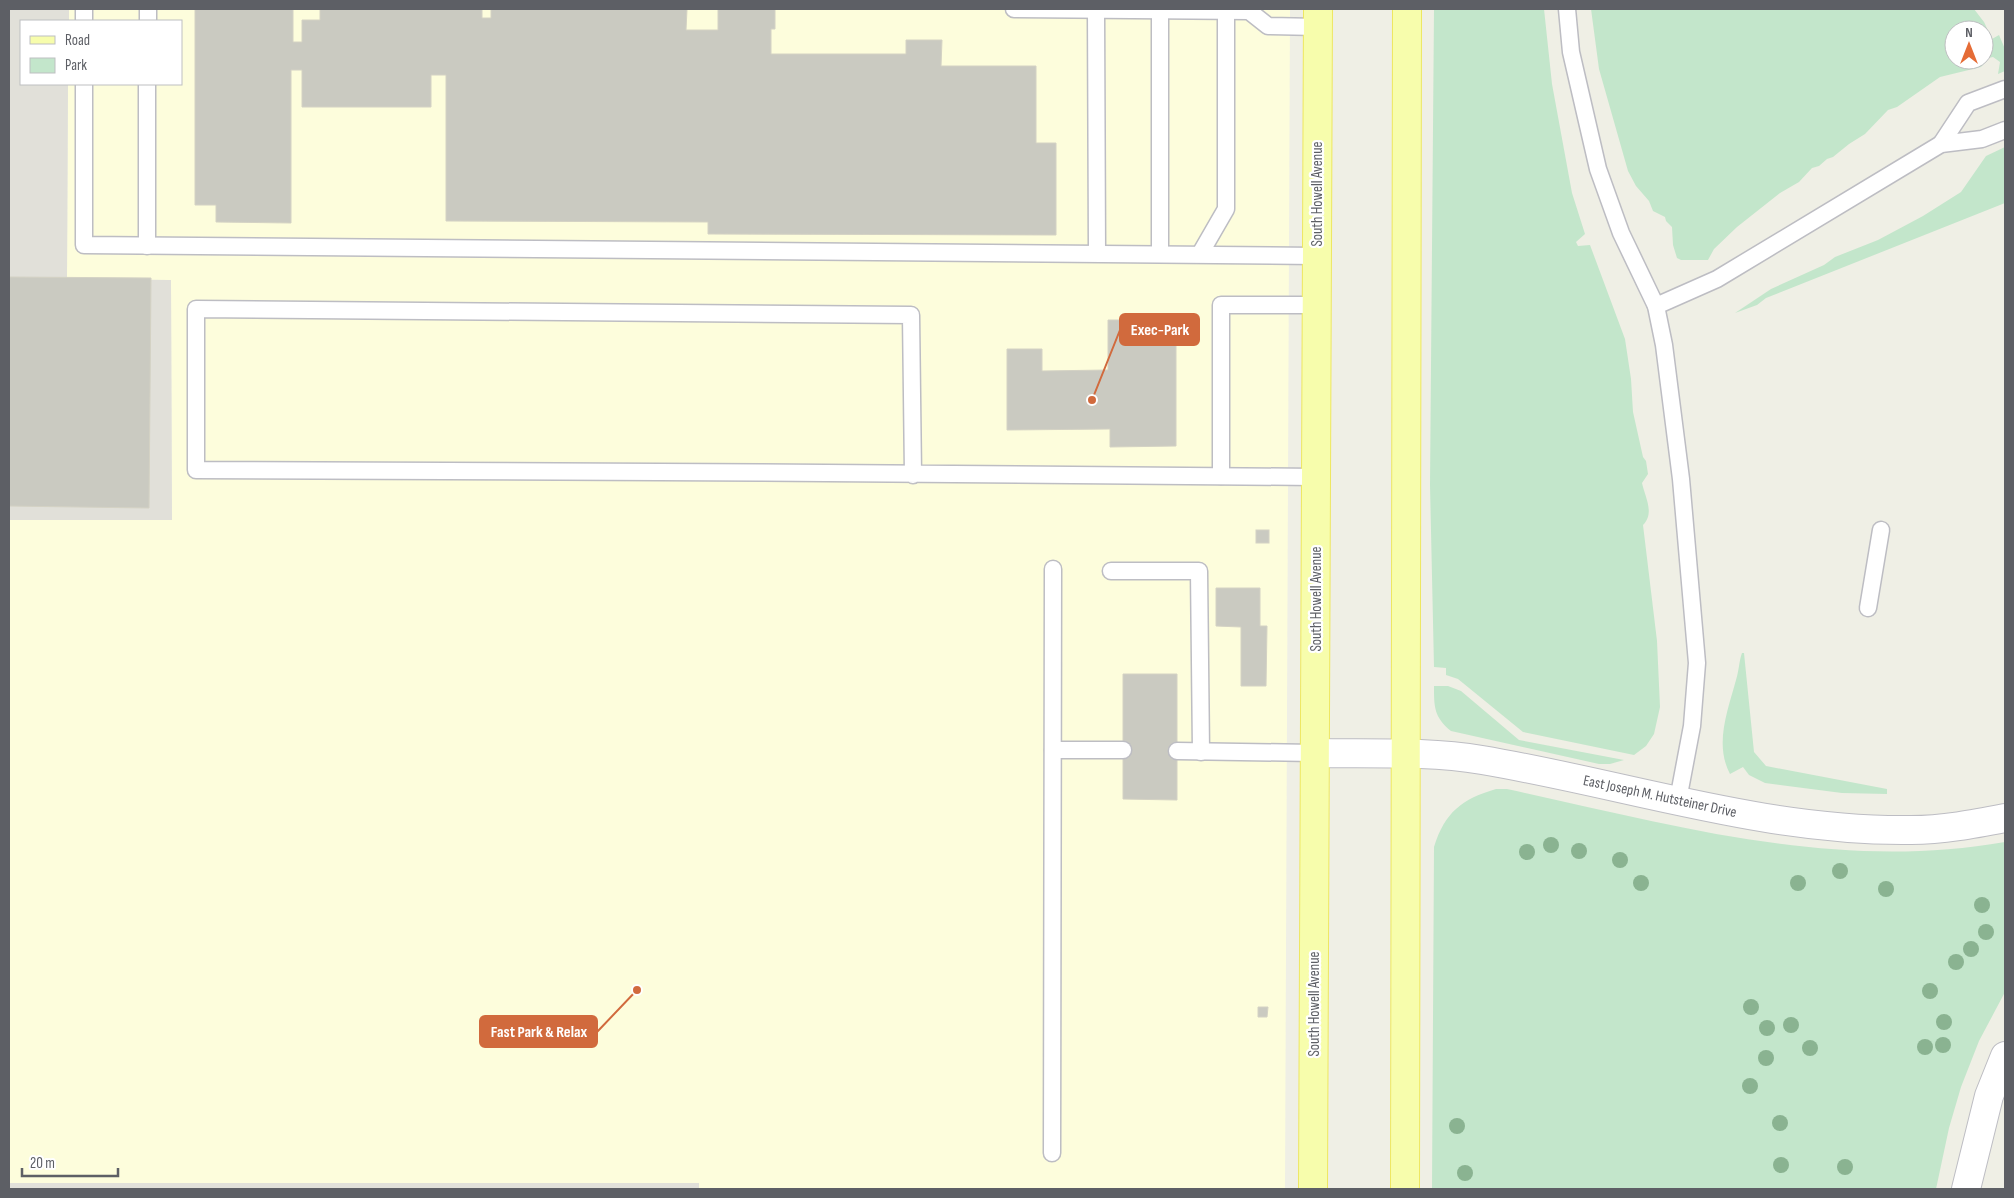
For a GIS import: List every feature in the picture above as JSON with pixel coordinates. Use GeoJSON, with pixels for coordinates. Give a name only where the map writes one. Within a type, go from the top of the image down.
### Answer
{"type":"FeatureCollection","features":[{"type":"Feature","properties":{"kind":"main road"},"geometry":{"type":"LineString","coordinates":[[1405,1189],[1407,9]]}},
{"type":"Feature","properties":{"kind":"main road","name":"South Howell Avenue"},"geometry":{"type":"LineString","coordinates":[[1313,1189],[1318,18]]}},
{"type":"Feature","properties":{"kind":"street","name":"East Joseph M. Hutsteiner Drive"},"geometry":{"type":"LineString","coordinates":[[1316,753],[1405,754],[1479,760],[1566,776],[1776,821],[1844,828],[1931,829],[2005,818]]}},
{"type":"Feature","properties":{"kind":"street"},"geometry":{"type":"LineString","coordinates":[[1966,1189],[1989,1096],[2005,1056]]}},
{"type":"Feature","properties":{"kind":"lane"},"geometry":{"type":"LineString","coordinates":[[1014,9],[1249,10],[1268,26],[1318,18]]}},
{"type":"Feature","properties":{"kind":"lane"},"geometry":{"type":"LineString","coordinates":[[1567,9],[1571,52],[1598,169],[1621,233],[1656,306],[1664,345],[1680,469],[1696,632],[1697,663],[1692,726],[1678,800]]}},
{"type":"Feature","properties":{"kind":"lane"},"geometry":{"type":"LineString","coordinates":[[1096,10],[1097,253]]}},
{"type":"Feature","properties":{"kind":"lane"},"geometry":{"type":"LineString","coordinates":[[1160,10],[1160,254]]}},
{"type":"Feature","properties":{"kind":"lane"},"geometry":{"type":"LineString","coordinates":[[1200,254],[1226,209],[1226,11]]}},
{"type":"Feature","properties":{"kind":"lane"},"geometry":{"type":"LineString","coordinates":[[84,85],[84,245],[1317,256]]}},
{"type":"Feature","properties":{"kind":"lane"},"geometry":{"type":"LineString","coordinates":[[147,85],[147,246]]}},
{"type":"Feature","properties":{"kind":"lane"},"geometry":{"type":"LineString","coordinates":[[1941,144],[1968,103],[2005,89]]}},
{"type":"Feature","properties":{"kind":"lane"},"geometry":{"type":"LineString","coordinates":[[1656,306],[1717,279],[1941,144],[1982,140],[2005,130]]}},
{"type":"Feature","properties":{"kind":"lane"},"geometry":{"type":"LineString","coordinates":[[1221,476],[1221,305],[1317,305]]}},
{"type":"Feature","properties":{"kind":"lane"},"geometry":{"type":"LineString","coordinates":[[913,475],[911,315],[196,309],[196,470],[913,475],[1316,477]]}},
{"type":"Feature","properties":{"kind":"lane"},"geometry":{"type":"LineString","coordinates":[[1868,608],[1881,530]]}},
{"type":"Feature","properties":{"kind":"lane"},"geometry":{"type":"LineString","coordinates":[[1052,1153],[1053,569]]}},
{"type":"Feature","properties":{"kind":"lane"},"geometry":{"type":"LineString","coordinates":[[1111,571],[1199,571],[1201,752]]}},
{"type":"Feature","properties":{"kind":"lane"},"geometry":{"type":"LineString","coordinates":[[1053,750],[1123,750]]}},
{"type":"Feature","properties":{"kind":"lane"},"geometry":{"type":"LineString","coordinates":[[1177,751],[1316,753]]}},
{"type":"Feature","properties":{"kind":"shaded area"},"geometry":{"type":"Polygon","coordinates":[[[9,9],[69,9],[69,20],[20,20],[20,85],[68,85],[67,279],[171,280],[172,520],[9,520],[9,9]]]}},
{"type":"Feature","properties":{"kind":"shaded area"},"geometry":{"type":"Polygon","coordinates":[[[69,9],[1290,9],[1285,1189],[699,1189],[698,1183],[9,1183],[9,520],[172,520],[171,280],[67,279],[68,85],[182,85],[182,20],[69,20],[69,9]]]}},
{"type":"Feature","properties":{"kind":"shaded area"},"geometry":{"type":"Polygon","coordinates":[[[9,1183],[699,1183],[699,1189],[9,1189],[9,1183]]]}},
{"type":"Feature","properties":{"kind":"green space"},"geometry":{"type":"Polygon","coordinates":[[[1434,9],[1544,9],[1552,84],[1572,193],[1585,234],[1576,242],[1578,246],[1590,245],[1625,339],[1631,379],[1633,412],[1648,474],[1642,483],[1649,510],[1647,520],[1643,525],[1657,641],[1660,707],[1654,734],[1646,746],[1634,755],[1523,732],[1458,679],[1446,675],[1446,668],[1434,667],[1430,485],[1434,9]]]}},
{"type":"Feature","properties":{"kind":"green space"},"geometry":{"type":"Polygon","coordinates":[[[1591,9],[1974,9],[1982,20],[1944,20],[1944,70],[1969,70],[1940,77],[1897,107],[1888,110],[1865,134],[1819,166],[1812,168],[1799,182],[1780,193],[1737,227],[1714,249],[1708,260],[1681,260],[1677,258],[1673,245],[1672,227],[1665,217],[1653,211],[1649,201],[1636,186],[1628,171],[1599,69],[1591,9]]]}},
{"type":"Feature","properties":{"kind":"green space"},"geometry":{"type":"Polygon","coordinates":[[[1999,35],[2005,49],[2005,71],[1998,74],[2000,62],[1994,58],[1994,38],[1999,35]]]}},
{"type":"Feature","properties":{"kind":"green space"},"geometry":{"type":"Polygon","coordinates":[[[2005,147],[2005,203],[1766,298],[1757,305],[1735,313],[1771,289],[1824,265],[1835,257],[1878,240],[1923,216],[1961,192],[1986,156],[2005,147]]]}},
{"type":"Feature","properties":{"kind":"green space"},"geometry":{"type":"Polygon","coordinates":[[[1742,653],[1744,653],[1754,752],[1766,766],[1887,789],[1887,794],[1842,793],[1765,783],[1749,775],[1743,767],[1730,774],[1725,763],[1723,751],[1724,727],[1742,653]]]}},
{"type":"Feature","properties":{"kind":"green space"},"geometry":{"type":"Polygon","coordinates":[[[1434,686],[1448,686],[1461,691],[1519,740],[1624,760],[1610,764],[1599,764],[1451,731],[1441,721],[1436,711],[1434,686]]]}},
{"type":"Feature","properties":{"kind":"green space"},"geometry":{"type":"Polygon","coordinates":[[[1496,789],[1507,789],[1693,830],[1816,848],[1879,851],[1941,850],[2005,842],[2005,992],[1979,1041],[1961,1087],[1949,1128],[1936,1189],[1432,1189],[1434,847],[1438,835],[1449,816],[1456,809],[1474,797],[1496,789]]]}},
{"type":"Feature","properties":{"kind":"building"},"geometry":{"type":"Polygon","coordinates":[[[195,9],[293,9],[293,42],[302,42],[302,20],[320,20],[320,9],[482,9],[482,18],[491,18],[491,9],[687,9],[686,30],[718,30],[718,9],[775,9],[775,29],[771,29],[771,54],[906,54],[906,40],[942,40],[941,66],[1036,66],[1036,143],[1056,143],[1056,235],[708,234],[708,222],[446,221],[446,75],[431,75],[431,107],[302,107],[302,70],[291,70],[291,223],[216,222],[216,205],[195,205],[195,9]]]}},
{"type":"Feature","properties":{"kind":"building"},"geometry":{"type":"Polygon","coordinates":[[[9,277],[151,278],[149,508],[9,506],[9,277]]]}},
{"type":"Feature","properties":{"kind":"building"},"geometry":{"type":"Polygon","coordinates":[[[1108,320],[1176,320],[1176,446],[1110,447],[1110,429],[1007,430],[1007,349],[1042,349],[1042,371],[1108,370],[1108,320]]]}},
{"type":"Feature","properties":{"kind":"building"},"geometry":{"type":"Polygon","coordinates":[[[1256,530],[1269,530],[1269,543],[1256,543],[1256,530]]]}},
{"type":"Feature","properties":{"kind":"building"},"geometry":{"type":"Polygon","coordinates":[[[1216,588],[1260,588],[1260,626],[1267,626],[1266,686],[1241,686],[1241,627],[1216,626],[1216,588]]]}},
{"type":"Feature","properties":{"kind":"building"},"geometry":{"type":"Polygon","coordinates":[[[1123,674],[1177,674],[1177,800],[1123,799],[1123,674]]]}},
{"type":"Feature","properties":{"kind":"building"},"geometry":{"type":"Polygon","coordinates":[[[1258,1007],[1268,1007],[1267,1017],[1258,1017],[1258,1007]]]}},
{"type":"Feature","properties":{"kind":"place","name":"Exec-Park"},"geometry":{"type":"Point","coordinates":[1092,400]}},
{"type":"Feature","properties":{"kind":"place","name":"Fast Park & Relax"},"geometry":{"type":"Point","coordinates":[637,990]}}]}
